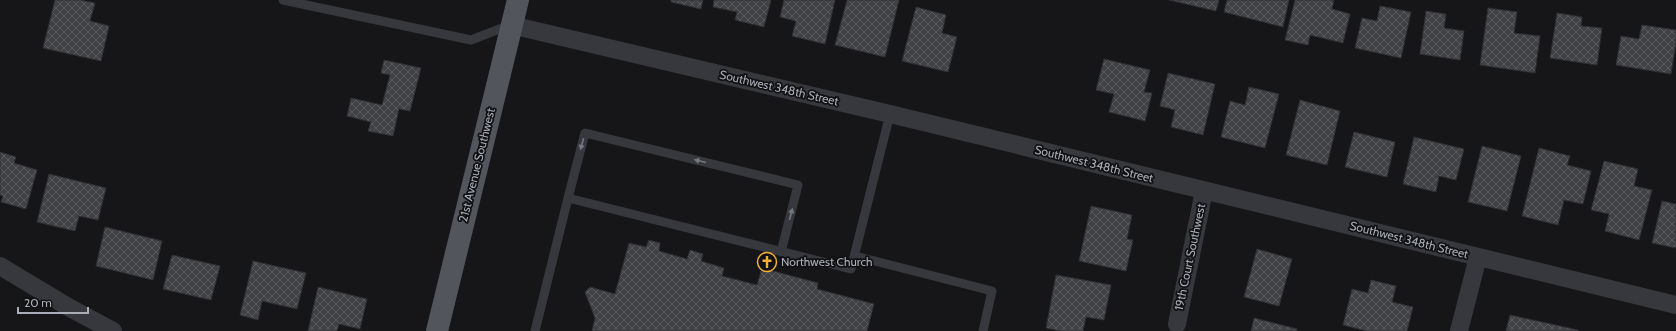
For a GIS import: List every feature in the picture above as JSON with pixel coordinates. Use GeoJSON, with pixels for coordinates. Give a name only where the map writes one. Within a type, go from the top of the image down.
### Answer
{"type":"FeatureCollection","features":[{"type":"Feature","properties":{"kind":"main road","name":"21st Avenue Southwest"},"geometry":{"type":"LineString","coordinates":[[437,331],[518,0]]}},
{"type":"Feature","properties":{"kind":"street","name":"Southwest 348th Street"},"geometry":{"type":"LineString","coordinates":[[511,25],[890,114],[1676,304]]}},
{"type":"Feature","properties":{"kind":"street","name":"19th Court Southwest"},"geometry":{"type":"LineString","coordinates":[[1177,324],[1204,191]]}},
{"type":"Feature","properties":{"kind":"street"},"geometry":{"type":"LineString","coordinates":[[1459,331],[1478,257]]}},
{"type":"Feature","properties":{"kind":"street"},"geometry":{"type":"LineString","coordinates":[[0,266],[70,308],[113,331]]}},
{"type":"Feature","properties":{"kind":"lane"},"geometry":{"type":"LineString","coordinates":[[283,0],[471,40],[511,25]]}},
{"type":"Feature","properties":{"kind":"lane"},"geometry":{"type":"LineString","coordinates":[[568,198],[851,269],[890,114]]}},
{"type":"Feature","properties":{"kind":"lane"},"geometry":{"type":"LineString","coordinates":[[535,331],[585,133],[798,185],[781,252]]}},
{"type":"Feature","properties":{"kind":"lane"},"geometry":{"type":"LineString","coordinates":[[855,256],[992,291],[983,331]]}},
{"type":"Feature","properties":{"kind":"building"},"geometry":{"type":"Polygon","coordinates":[[[55,0],[80,0],[95,3],[90,21],[109,26],[101,61],[43,48],[55,0]]]}},
{"type":"Feature","properties":{"kind":"building"},"geometry":{"type":"Polygon","coordinates":[[[671,0],[703,0],[701,9],[671,2],[671,0]]]}},
{"type":"Feature","properties":{"kind":"building"},"geometry":{"type":"Polygon","coordinates":[[[714,0],[771,0],[764,27],[735,20],[737,12],[713,7],[714,0]]]}},
{"type":"Feature","properties":{"kind":"building"},"geometry":{"type":"Polygon","coordinates":[[[784,0],[835,0],[825,44],[792,36],[796,21],[780,17],[784,0]]]}},
{"type":"Feature","properties":{"kind":"building"},"geometry":{"type":"Polygon","coordinates":[[[847,0],[899,0],[885,57],[835,45],[847,0]]]}},
{"type":"Feature","properties":{"kind":"building"},"geometry":{"type":"Polygon","coordinates":[[[1169,0],[1219,0],[1216,11],[1169,0]]]}},
{"type":"Feature","properties":{"kind":"building"},"geometry":{"type":"Polygon","coordinates":[[[1227,0],[1289,0],[1283,27],[1224,12],[1227,0]]]}},
{"type":"Feature","properties":{"kind":"building"},"geometry":{"type":"Polygon","coordinates":[[[1295,0],[1334,0],[1332,9],[1350,14],[1343,43],[1310,35],[1308,45],[1285,40],[1295,0]]]}},
{"type":"Feature","properties":{"kind":"building"},"geometry":{"type":"Polygon","coordinates":[[[1380,6],[1411,12],[1401,58],[1355,48],[1362,18],[1377,21],[1380,6]]]}},
{"type":"Feature","properties":{"kind":"building"},"geometry":{"type":"Polygon","coordinates":[[[916,7],[946,15],[942,33],[957,37],[948,72],[902,61],[916,7]]]}},
{"type":"Feature","properties":{"kind":"building"},"geometry":{"type":"Polygon","coordinates":[[[1488,8],[1517,12],[1514,33],[1540,36],[1535,73],[1480,65],[1488,8]]]}},
{"type":"Feature","properties":{"kind":"building"},"geometry":{"type":"Polygon","coordinates":[[[1426,11],[1446,14],[1444,28],[1464,31],[1460,60],[1420,54],[1426,11]]]}},
{"type":"Feature","properties":{"kind":"building"},"geometry":{"type":"Polygon","coordinates":[[[1557,13],[1582,17],[1581,26],[1602,28],[1597,65],[1550,58],[1557,13]]]}},
{"type":"Feature","properties":{"kind":"building"},"geometry":{"type":"Polygon","coordinates":[[[1642,25],[1676,30],[1676,42],[1671,74],[1616,65],[1621,36],[1639,39],[1642,25]]]}},
{"type":"Feature","properties":{"kind":"building"},"geometry":{"type":"Polygon","coordinates":[[[1104,59],[1150,70],[1144,92],[1152,93],[1145,121],[1109,112],[1114,94],[1096,90],[1104,59]]]}},
{"type":"Feature","properties":{"kind":"building"},"geometry":{"type":"Polygon","coordinates":[[[384,60],[421,68],[410,111],[399,109],[393,136],[368,131],[371,122],[347,116],[351,98],[382,105],[390,75],[381,73],[384,60]]]}},
{"type":"Feature","properties":{"kind":"building"},"geometry":{"type":"Polygon","coordinates":[[[1168,73],[1215,84],[1203,135],[1171,127],[1175,110],[1160,106],[1168,73]]]}},
{"type":"Feature","properties":{"kind":"building"},"geometry":{"type":"Polygon","coordinates":[[[1249,87],[1279,94],[1265,148],[1221,137],[1230,101],[1245,105],[1249,87]]]}},
{"type":"Feature","properties":{"kind":"building"},"geometry":{"type":"Polygon","coordinates":[[[1300,100],[1340,111],[1327,165],[1286,155],[1300,100]]]}},
{"type":"Feature","properties":{"kind":"building"},"geometry":{"type":"Polygon","coordinates":[[[1354,132],[1395,142],[1387,177],[1345,167],[1354,132]]]}},
{"type":"Feature","properties":{"kind":"building"},"geometry":{"type":"Polygon","coordinates":[[[1414,137],[1464,149],[1456,180],[1439,176],[1436,192],[1403,184],[1414,137]]]}},
{"type":"Feature","properties":{"kind":"building"},"geometry":{"type":"Polygon","coordinates":[[[1482,146],[1521,156],[1507,211],[1468,202],[1482,146]]]}},
{"type":"Feature","properties":{"kind":"building"},"geometry":{"type":"Polygon","coordinates":[[[1539,148],[1570,156],[1567,165],[1591,171],[1583,204],[1564,200],[1558,225],[1522,216],[1539,148]]]}},
{"type":"Feature","properties":{"kind":"building"},"geometry":{"type":"Polygon","coordinates":[[[0,152],[16,157],[14,163],[37,170],[26,209],[1,202],[3,196],[0,195],[0,152]]]}},
{"type":"Feature","properties":{"kind":"building"},"geometry":{"type":"Polygon","coordinates":[[[1604,161],[1638,169],[1634,186],[1652,190],[1639,240],[1605,231],[1609,214],[1591,210],[1604,161]]]}},
{"type":"Feature","properties":{"kind":"building"},"geometry":{"type":"Polygon","coordinates":[[[49,174],[106,188],[98,220],[79,216],[75,231],[37,222],[49,174]]]}},
{"type":"Feature","properties":{"kind":"building"},"geometry":{"type":"Polygon","coordinates":[[[1662,201],[1676,204],[1676,248],[1652,243],[1662,201]]]}},
{"type":"Feature","properties":{"kind":"building"},"geometry":{"type":"Polygon","coordinates":[[[1091,206],[1132,215],[1127,239],[1133,240],[1126,271],[1079,261],[1091,206]]]}},
{"type":"Feature","properties":{"kind":"building"},"geometry":{"type":"Polygon","coordinates":[[[105,227],[162,241],[153,280],[96,266],[105,227]]]}},
{"type":"Feature","properties":{"kind":"building"},"geometry":{"type":"Polygon","coordinates":[[[649,240],[660,243],[659,251],[687,259],[690,250],[703,254],[701,261],[724,268],[722,276],[757,285],[762,268],[818,283],[817,289],[874,304],[867,331],[592,331],[595,318],[585,292],[590,287],[615,294],[629,243],[646,247],[649,240]]]}},
{"type":"Feature","properties":{"kind":"building"},"geometry":{"type":"Polygon","coordinates":[[[1257,249],[1292,259],[1279,306],[1244,297],[1257,249]]]}},
{"type":"Feature","properties":{"kind":"building"},"geometry":{"type":"Polygon","coordinates":[[[172,255],[220,266],[211,300],[163,289],[172,255]]]}},
{"type":"Feature","properties":{"kind":"building"},"geometry":{"type":"Polygon","coordinates":[[[253,261],[306,273],[297,309],[262,301],[258,320],[240,315],[253,261]]]}},
{"type":"Feature","properties":{"kind":"building"},"geometry":{"type":"Polygon","coordinates":[[[1056,275],[1111,285],[1104,320],[1086,317],[1083,331],[1061,331],[1046,328],[1056,275]]]}},
{"type":"Feature","properties":{"kind":"building"},"geometry":{"type":"Polygon","coordinates":[[[1371,280],[1396,286],[1392,302],[1413,307],[1407,331],[1367,331],[1343,325],[1352,289],[1368,293],[1371,280]]]}},
{"type":"Feature","properties":{"kind":"building"},"geometry":{"type":"Polygon","coordinates":[[[318,287],[367,299],[360,329],[339,324],[337,331],[308,331],[318,287]]]}},
{"type":"Feature","properties":{"kind":"building"},"geometry":{"type":"Polygon","coordinates":[[[1510,315],[1578,330],[1578,331],[1506,331],[1510,315]]]}},
{"type":"Feature","properties":{"kind":"building"},"geometry":{"type":"Polygon","coordinates":[[[1254,318],[1297,329],[1297,331],[1251,331],[1254,318]]]}},
{"type":"Feature","properties":{"kind":"place","name":"Northwest Church"},"geometry":{"type":"Point","coordinates":[767,262]}}]}
